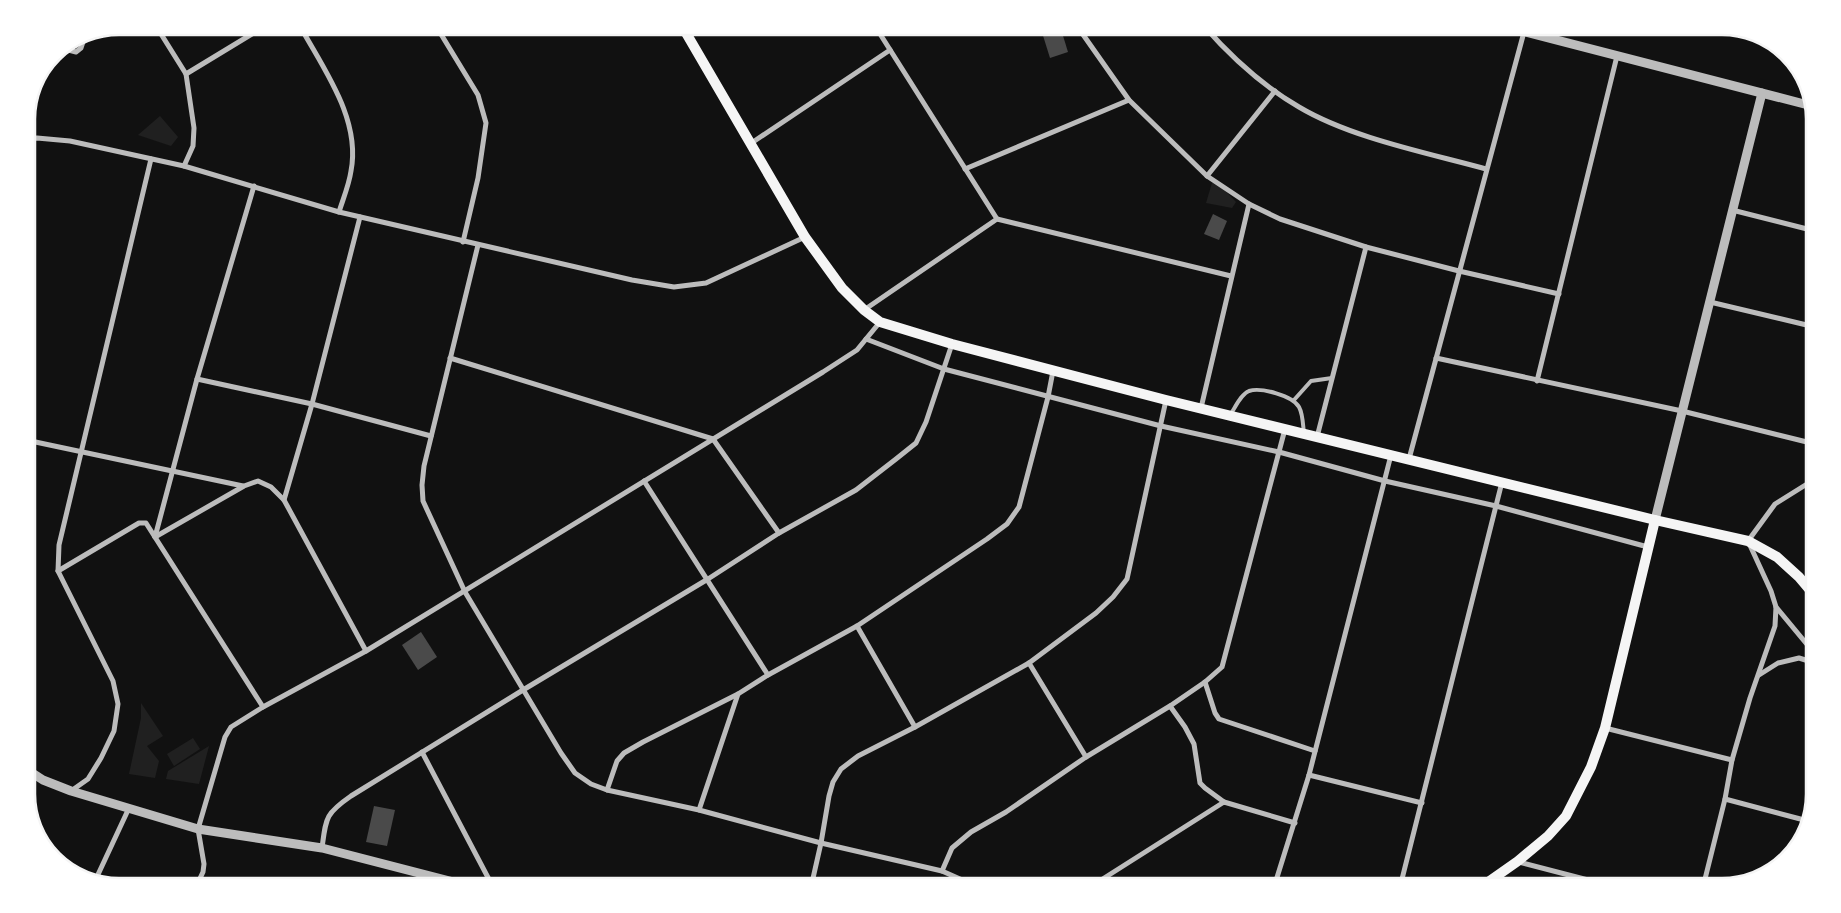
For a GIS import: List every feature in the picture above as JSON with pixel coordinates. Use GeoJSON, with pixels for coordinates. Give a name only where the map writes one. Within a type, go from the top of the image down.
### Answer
{"type":"FeatureCollection","features":[{"type":"Feature","properties":{"kind":"main road"},"geometry":{"type":"LineString","coordinates":[[686,35],[805,237],[842,288],[864,310],[880,322],[952,344],[1166,400],[1748,541],[1777,557],[1806,585]]}},
{"type":"Feature","properties":{"kind":"main road"},"geometry":{"type":"LineString","coordinates":[[1493,878],[1518,861],[1548,836],[1566,816],[1592,767],[1605,728],[1655,520]]}},
{"type":"Feature","properties":{"kind":"street"},"geometry":{"type":"LineString","coordinates":[[162,35],[186,74],[194,128],[193,146],[184,166]]}},
{"type":"Feature","properties":{"kind":"street"},"geometry":{"type":"LineString","coordinates":[[186,74],[250,35]]}},
{"type":"Feature","properties":{"kind":"street"},"geometry":{"type":"LineString","coordinates":[[305,35],[340,101],[351,130],[353,144],[351,172],[339,212]]}},
{"type":"Feature","properties":{"kind":"street"},"geometry":{"type":"LineString","coordinates":[[441,35],[478,95],[486,122],[478,178],[463,242]]}},
{"type":"Feature","properties":{"kind":"street"},"geometry":{"type":"LineString","coordinates":[[881,35],[996,219],[1231,276]]}},
{"type":"Feature","properties":{"kind":"street"},"geometry":{"type":"LineString","coordinates":[[1083,35],[1128,100],[1207,176],[1249,204],[1280,219],[1366,247],[1559,294]]}},
{"type":"Feature","properties":{"kind":"street"},"geometry":{"type":"LineString","coordinates":[[1213,35],[1241,64],[1275,92],[1301,108],[1337,125],[1384,141],[1486,169]]}},
{"type":"Feature","properties":{"kind":"street"},"geometry":{"type":"LineString","coordinates":[[1409,460],[1523,35]]}},
{"type":"Feature","properties":{"kind":"street"},"geometry":{"type":"LineString","coordinates":[[1536,35],[1804,104]]}},
{"type":"Feature","properties":{"kind":"street"},"geometry":{"type":"LineString","coordinates":[[71,51],[76,52],[80,50],[82,44]]}},
{"type":"Feature","properties":{"kind":"street"},"geometry":{"type":"LineString","coordinates":[[750,144],[890,50]]}},
{"type":"Feature","properties":{"kind":"street"},"geometry":{"type":"LineString","coordinates":[[1538,381],[1618,56]]}},
{"type":"Feature","properties":{"kind":"street"},"geometry":{"type":"LineString","coordinates":[[1207,176],[1275,92]]}},
{"type":"Feature","properties":{"kind":"street"},"geometry":{"type":"LineString","coordinates":[[1655,520],[1762,93]]}},
{"type":"Feature","properties":{"kind":"street"},"geometry":{"type":"LineString","coordinates":[[965,169],[1128,100]]}},
{"type":"Feature","properties":{"kind":"street"},"geometry":{"type":"LineString","coordinates":[[35,138],[70,141],[184,166],[339,212],[478,246],[632,280],[674,287],[706,284],[805,237]]}},
{"type":"Feature","properties":{"kind":"street"},"geometry":{"type":"LineString","coordinates":[[71,791],[88,779],[101,758],[114,731],[118,704],[113,681],[58,571],[59,545],[151,159]]}},
{"type":"Feature","properties":{"kind":"street"},"geometry":{"type":"LineString","coordinates":[[155,538],[197,379],[254,186]]}},
{"type":"Feature","properties":{"kind":"street"},"geometry":{"type":"LineString","coordinates":[[1201,408],[1249,204]]}},
{"type":"Feature","properties":{"kind":"street"},"geometry":{"type":"LineString","coordinates":[[1732,210],[1806,230]]}},
{"type":"Feature","properties":{"kind":"street"},"geometry":{"type":"LineString","coordinates":[[284,500],[312,404],[360,217]]}},
{"type":"Feature","properties":{"kind":"street"},"geometry":{"type":"LineString","coordinates":[[864,310],[996,219]]}},
{"type":"Feature","properties":{"kind":"street"},"geometry":{"type":"LineString","coordinates":[[478,246],[431,436],[422,485],[424,501],[465,592],[575,773],[592,784],[607,790],[699,810],[821,843],[942,871],[958,878]]}},
{"type":"Feature","properties":{"kind":"street"},"geometry":{"type":"LineString","coordinates":[[1317,437],[1366,247]]}},
{"type":"Feature","properties":{"kind":"street"},"geometry":{"type":"LineString","coordinates":[[1710,302],[1806,325]]}},
{"type":"Feature","properties":{"kind":"street"},"geometry":{"type":"LineString","coordinates":[[200,878],[204,864],[198,829],[225,737],[231,727],[264,706],[366,652],[823,372],[857,350],[880,322]]}},
{"type":"Feature","properties":{"kind":"street"},"geometry":{"type":"LineString","coordinates":[[866,339],[944,369],[1048,397],[1161,426],[1279,452],[1385,481],[1496,506],[1649,548]]}},
{"type":"Feature","properties":{"kind":"street"},"geometry":{"type":"LineString","coordinates":[[322,848],[326,823],[329,814],[335,807],[779,534],[856,490],[916,443],[926,422],[952,344]]}},
{"type":"Feature","properties":{"kind":"street"},"geometry":{"type":"LineString","coordinates":[[450,358],[713,439],[779,534]]}},
{"type":"Feature","properties":{"kind":"street"},"geometry":{"type":"LineString","coordinates":[[1436,358],[1682,411],[1806,442]]}},
{"type":"Feature","properties":{"kind":"street"},"geometry":{"type":"LineString","coordinates":[[607,790],[617,761],[624,753],[738,694],[768,675],[857,626],[1008,524],[1019,507],[1048,397],[1053,370]]}},
{"type":"Feature","properties":{"kind":"street"},"geometry":{"type":"LineString","coordinates":[[197,379],[312,404],[431,436]]}},
{"type":"Feature","properties":{"kind":"street"},"geometry":{"type":"LineString","coordinates":[[813,878],[829,796],[833,782],[841,769],[858,756],[915,727],[1029,663],[1096,613],[1113,597],[1127,579],[1166,400]]}},
{"type":"Feature","properties":{"kind":"street"},"geometry":{"type":"LineString","coordinates":[[942,871],[952,848],[971,832],[1006,812],[1086,757],[1170,706],[1205,682],[1222,667],[1285,429]]}},
{"type":"Feature","properties":{"kind":"street"},"geometry":{"type":"LineString","coordinates":[[35,442],[244,486]]}},
{"type":"Feature","properties":{"kind":"street"},"geometry":{"type":"LineString","coordinates":[[1277,878],[1309,775],[1391,455]]}},
{"type":"Feature","properties":{"kind":"street"},"geometry":{"type":"LineString","coordinates":[[155,538],[244,486],[258,481],[271,487],[284,500],[366,652]]}},
{"type":"Feature","properties":{"kind":"street"},"geometry":{"type":"LineString","coordinates":[[644,481],[768,675]]}},
{"type":"Feature","properties":{"kind":"street"},"geometry":{"type":"LineString","coordinates":[[1402,878],[1502,482]]}},
{"type":"Feature","properties":{"kind":"street"},"geometry":{"type":"LineString","coordinates":[[1705,878],[1725,799],[1732,760],[1750,698],[1776,626],[1776,607],[1771,591],[1748,541],[1776,504],[1806,484]]}},
{"type":"Feature","properties":{"kind":"street"},"geometry":{"type":"LineString","coordinates":[[58,571],[139,523],[146,523],[264,706]]}},
{"type":"Feature","properties":{"kind":"street"},"geometry":{"type":"LineString","coordinates":[[1776,607],[1806,643]]}},
{"type":"Feature","properties":{"kind":"street"},"geometry":{"type":"LineString","coordinates":[[857,626],[915,727]]}},
{"type":"Feature","properties":{"kind":"street"},"geometry":{"type":"LineString","coordinates":[[1759,675],[1778,663],[1799,658],[1806,660]]}},
{"type":"Feature","properties":{"kind":"street"},"geometry":{"type":"LineString","coordinates":[[1029,663],[1086,757]]}},
{"type":"Feature","properties":{"kind":"street"},"geometry":{"type":"LineString","coordinates":[[1205,682],[1215,713],[1219,719],[1315,751]]}},
{"type":"Feature","properties":{"kind":"street"},"geometry":{"type":"LineString","coordinates":[[699,810],[738,694]]}},
{"type":"Feature","properties":{"kind":"street"},"geometry":{"type":"LineString","coordinates":[[1170,706],[1194,744],[1200,782],[1205,788],[1224,802],[1295,822]]}},
{"type":"Feature","properties":{"kind":"street"},"geometry":{"type":"LineString","coordinates":[[1605,728],[1732,760]]}},
{"type":"Feature","properties":{"kind":"street"},"geometry":{"type":"LineString","coordinates":[[422,752],[488,878]]}},
{"type":"Feature","properties":{"kind":"street"},"geometry":{"type":"LineString","coordinates":[[1309,775],[1422,803]]}},
{"type":"Feature","properties":{"kind":"street"},"geometry":{"type":"LineString","coordinates":[[35,776],[71,791],[198,829],[322,848],[437,878]]}},
{"type":"Feature","properties":{"kind":"street"},"geometry":{"type":"LineString","coordinates":[[1725,799],[1802,819]]}},
{"type":"Feature","properties":{"kind":"street"},"geometry":{"type":"LineString","coordinates":[[1104,878],[1224,802]]}},
{"type":"Feature","properties":{"kind":"street"},"geometry":{"type":"LineString","coordinates":[[98,875],[129,808]]}},
{"type":"Feature","properties":{"kind":"street"},"geometry":{"type":"LineString","coordinates":[[1518,861],[1582,878]]}},
{"type":"Feature","properties":{"kind":"lane"},"geometry":{"type":"LineString","coordinates":[[1294,400],[1311,381],[1332,378]]}},
{"type":"Feature","properties":{"kind":"lane"},"geometry":{"type":"LineString","coordinates":[[1230,415],[1244,395],[1250,391],[1266,391],[1294,400],[1300,409],[1304,434]]}},
{"type":"Feature","properties":{"kind":"shaded area"},"geometry":{"type":"Polygon","coordinates":[[[160,116],[178,137],[171,146],[138,135],[160,116]]]}},
{"type":"Feature","properties":{"kind":"shaded area"},"geometry":{"type":"Polygon","coordinates":[[[1212,183],[1218,183],[1236,202],[1232,208],[1206,203],[1212,183]]]}},
{"type":"Feature","properties":{"kind":"shaded area"},"geometry":{"type":"Polygon","coordinates":[[[141,703],[163,736],[147,746],[159,761],[155,778],[129,774],[141,718],[141,703]]]}},
{"type":"Feature","properties":{"kind":"shaded area"},"geometry":{"type":"Polygon","coordinates":[[[193,738],[200,749],[174,766],[167,754],[193,738]]]}},
{"type":"Feature","properties":{"kind":"shaded area"},"geometry":{"type":"Polygon","coordinates":[[[209,746],[199,784],[166,779],[168,771],[209,746]]]}},
{"type":"Feature","properties":{"kind":"building"},"geometry":{"type":"Polygon","coordinates":[[[1043,35],[1063,35],[1068,52],[1050,58],[1043,35]]]}},
{"type":"Feature","properties":{"kind":"building"},"geometry":{"type":"Polygon","coordinates":[[[1213,214],[1227,221],[1219,240],[1204,234],[1213,214]]]}},
{"type":"Feature","properties":{"kind":"building"},"geometry":{"type":"Polygon","coordinates":[[[421,632],[437,657],[418,670],[402,645],[421,632]]]}},
{"type":"Feature","properties":{"kind":"building"},"geometry":{"type":"Polygon","coordinates":[[[374,806],[395,810],[387,846],[366,842],[374,806]]]}}]}
